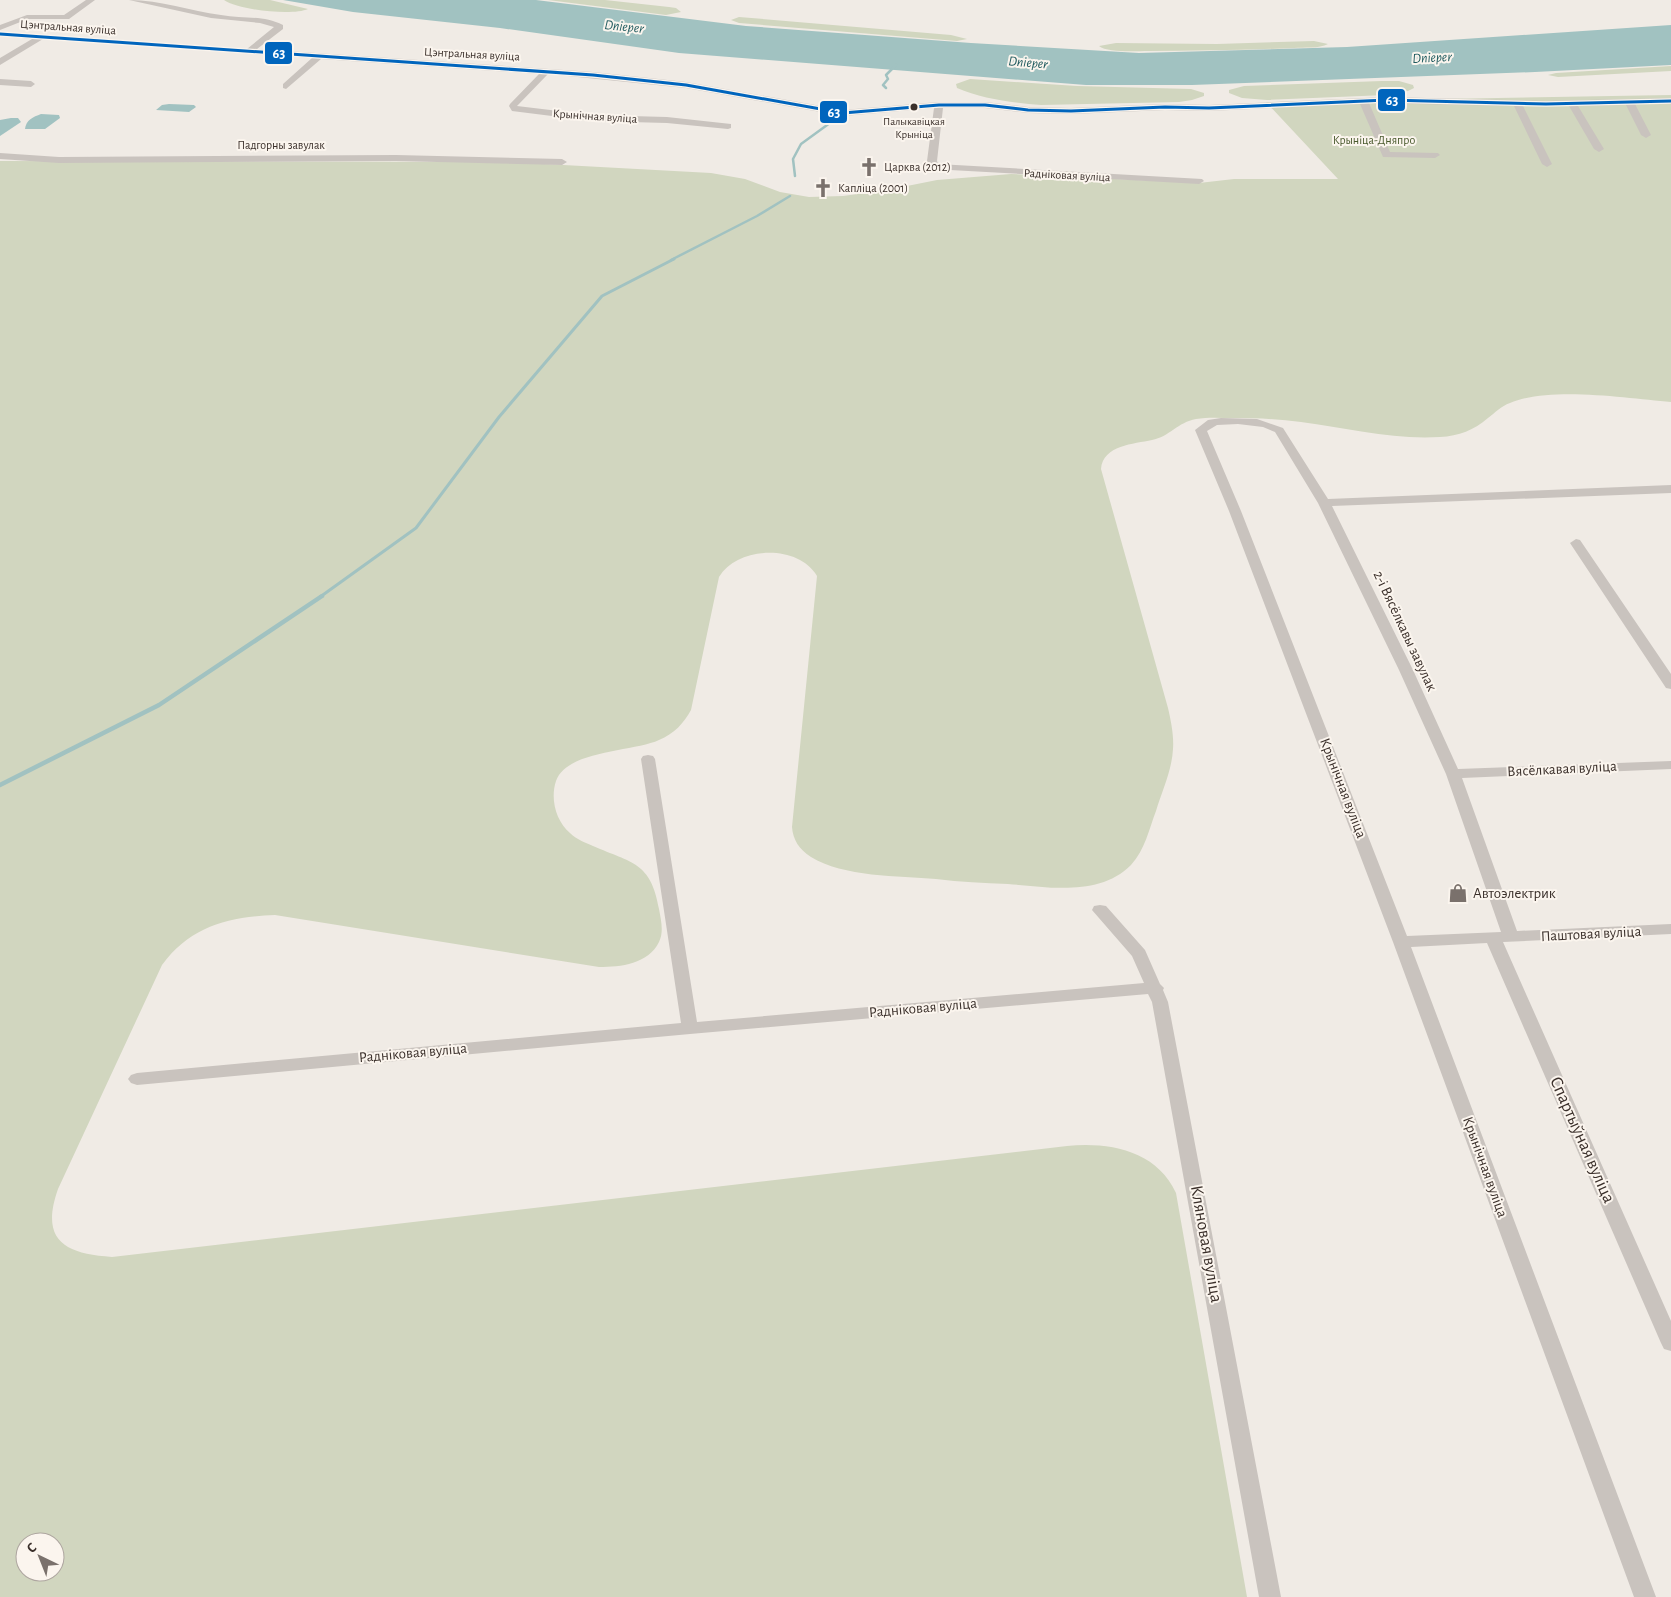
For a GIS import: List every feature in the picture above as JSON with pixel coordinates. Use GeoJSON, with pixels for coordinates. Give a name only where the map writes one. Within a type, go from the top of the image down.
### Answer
{"type":"FeatureCollection","features":[{"type":"Feature","properties":{"kind":"street"},"geometry":{"type":"LineString","coordinates":[[0,28],[27,18],[66,17],[91,0]]}},
{"type":"Feature","properties":{"kind":"street"},"geometry":{"type":"LineString","coordinates":[[133,0],[166,4],[181,10],[223,18],[270,22],[280,27],[248,52]]}},
{"type":"Feature","properties":{"kind":"street","name":"Цэнтральная вуліца"},"geometry":{"type":"LineString","coordinates":[[0,34],[547,71],[686,85],[838,112],[939,104]]}},
{"type":"Feature","properties":{"kind":"street"},"geometry":{"type":"LineString","coordinates":[[0,62],[41,37]]}},
{"type":"Feature","properties":{"kind":"street"},"geometry":{"type":"LineString","coordinates":[[286,86],[318,57]]}},
{"type":"Feature","properties":{"kind":"street","name":"Крынічная вуліца"},"geometry":{"type":"LineString","coordinates":[[547,71],[513,106],[515,109],[592,118],[667,120],[728,126]]}},
{"type":"Feature","properties":{"kind":"street"},"geometry":{"type":"LineString","coordinates":[[0,82],[31,84]]}},
{"type":"Feature","properties":{"kind":"street"},"geometry":{"type":"LineString","coordinates":[[939,104],[1071,111],[1165,107],[1209,108],[1400,100],[1518,104],[1671,101]]}},
{"type":"Feature","properties":{"kind":"street"},"geometry":{"type":"LineString","coordinates":[[1363,101],[1376,125],[1386,155],[1435,155]]}},
{"type":"Feature","properties":{"kind":"street"},"geometry":{"type":"LineString","coordinates":[[1629,102],[1639,118],[1646,135]]}},
{"type":"Feature","properties":{"kind":"street","name":"Радніковая вуліца"},"geometry":{"type":"LineString","coordinates":[[939,104],[932,161],[935,167],[1199,181]]}},
{"type":"Feature","properties":{"kind":"street"},"geometry":{"type":"LineString","coordinates":[[1518,104],[1547,164]]}},
{"type":"Feature","properties":{"kind":"street"},"geometry":{"type":"LineString","coordinates":[[1572,104],[1599,149]]}},
{"type":"Feature","properties":{"kind":"street","name":"Падгорны завулак"},"geometry":{"type":"LineString","coordinates":[[0,156],[59,160],[396,158],[562,162]]}},
{"type":"Feature","properties":{"kind":"street","name":"Крынічная вуліца"},"geometry":{"type":"LineString","coordinates":[[1324,503],[1279,430],[1274,426],[1242,422],[1216,422],[1201,430],[1235,511],[1401,942],[1645,1597]]}},
{"type":"Feature","properties":{"kind":"street"},"geometry":{"type":"LineString","coordinates":[[1324,503],[1671,488]]}},
{"type":"Feature","properties":{"kind":"street","name":"2-і Вясёлкавы завулак"},"geometry":{"type":"LineString","coordinates":[[1324,503],[1402,662],[1453,774]]}},
{"type":"Feature","properties":{"kind":"street"},"geometry":{"type":"LineString","coordinates":[[1576,543],[1671,684]]}},
{"type":"Feature","properties":{"kind":"street"},"geometry":{"type":"LineString","coordinates":[[648,759],[690,1028]]}},
{"type":"Feature","properties":{"kind":"street","name":"Вясёлкавая вуліца"},"geometry":{"type":"LineString","coordinates":[[1453,774],[1671,765]]}},
{"type":"Feature","properties":{"kind":"street"},"geometry":{"type":"LineString","coordinates":[[1453,774],[1511,936]]}},
{"type":"Feature","properties":{"kind":"street","name":"Кляновая вуліца"},"geometry":{"type":"LineString","coordinates":[[1100,910],[1139,954],[1156,988],[1160,1002],[1270,1597]]}},
{"type":"Feature","properties":{"kind":"street","name":"Паштовая вуліца"},"geometry":{"type":"LineString","coordinates":[[1401,942],[1671,929]]}},
{"type":"Feature","properties":{"kind":"street","name":"Спартыўная вуліца"},"geometry":{"type":"LineString","coordinates":[[1492,938],[1671,1343]]}},
{"type":"Feature","properties":{"kind":"street","name":"Радніковая вуліца"},"geometry":{"type":"LineString","coordinates":[[137,1079],[690,1028],[1156,988]]}},
{"type":"Feature","properties":{"kind":"green space"},"geometry":{"type":"Polygon","coordinates":[[[224,0],[270,0],[308,9],[290,12],[265,11],[241,7],[224,0]]]}},
{"type":"Feature","properties":{"kind":"green space"},"geometry":{"type":"Polygon","coordinates":[[[548,0],[605,0],[676,8],[681,12],[666,15],[548,0]]]}},
{"type":"Feature","properties":{"kind":"green space"},"geometry":{"type":"Polygon","coordinates":[[[739,17],[951,35],[967,39],[957,41],[739,23],[731,20],[739,17]]]}},
{"type":"Feature","properties":{"kind":"green space"},"geometry":{"type":"Polygon","coordinates":[[[1314,41],[1328,44],[1311,48],[1184,51],[1122,51],[1108,50],[1099,46],[1116,43],[1217,44],[1314,41]]]}},
{"type":"Feature","properties":{"kind":"green space"},"geometry":{"type":"Polygon","coordinates":[[[1671,66],[1671,71],[1558,77],[1548,75],[1556,73],[1671,66]]]}},
{"type":"Feature","properties":{"kind":"green space"},"geometry":{"type":"Polygon","coordinates":[[[970,79],[1077,86],[1191,89],[1204,93],[1204,96],[1179,102],[1041,105],[998,100],[957,88],[956,84],[970,79]]]}},
{"type":"Feature","properties":{"kind":"green space"},"geometry":{"type":"Polygon","coordinates":[[[1399,81],[1413,85],[1414,88],[1386,95],[1267,100],[1242,98],[1229,93],[1229,90],[1244,86],[1399,81]]]}},
{"type":"Feature","properties":{"kind":"green space","name":"Крыніца-Дняпро"},"geometry":{"type":"Polygon","coordinates":[[[1671,95],[1671,402],[1611,396],[1545,395],[1510,403],[1472,429],[1460,434],[1440,437],[1405,437],[1276,419],[1201,418],[1184,423],[1164,436],[1120,447],[1107,455],[1101,469],[1168,708],[1173,734],[1171,765],[1146,839],[1140,853],[1131,865],[1118,875],[1104,882],[1089,886],[1056,888],[855,872],[824,864],[803,851],[795,840],[792,827],[817,576],[808,566],[796,558],[783,554],[768,553],[740,559],[728,567],[719,577],[691,710],[682,724],[669,735],[648,744],[602,753],[573,763],[563,771],[556,781],[554,788],[554,802],[558,816],[570,833],[581,841],[638,866],[651,882],[662,926],[661,938],[648,955],[641,960],[625,965],[599,967],[275,915],[242,918],[212,926],[185,941],[162,965],[58,1189],[53,1206],[52,1221],[60,1241],[69,1248],[95,1255],[112,1257],[1067,1146],[1099,1146],[1130,1152],[1144,1158],[1156,1167],[1167,1178],[1176,1193],[1247,1597],[0,1597],[0,161],[508,162],[711,173],[745,179],[780,192],[809,197],[843,196],[937,180],[1011,174],[1199,183],[1234,179],[1338,179],[1266,102],[1671,95]]]}},
{"type":"Feature","properties":{"kind":"water","name":"Dnieper"},"geometry":{"type":"Polygon","coordinates":[[[283,0],[536,0],[746,26],[971,43],[1139,53],[1347,47],[1671,25],[1671,65],[1192,85],[1086,85],[679,53],[500,28],[353,12],[283,0]]]}},
{"type":"Feature","properties":{"kind":"water"},"geometry":{"type":"Polygon","coordinates":[[[162,105],[194,105],[196,107],[189,112],[156,110],[162,105]]]}},
{"type":"Feature","properties":{"kind":"water"},"geometry":{"type":"Polygon","coordinates":[[[41,114],[59,115],[60,118],[45,129],[25,129],[28,121],[41,114]]]}},
{"type":"Feature","properties":{"kind":"water"},"geometry":{"type":"Polygon","coordinates":[[[18,118],[21,122],[0,136],[0,120],[18,118]]]}},
{"type":"Feature","properties":{"kind":"waterway"},"geometry":{"type":"LineString","coordinates":[[886,88],[883,85],[888,79],[886,75],[896,65]]}},
{"type":"Feature","properties":{"kind":"waterway"},"geometry":{"type":"LineString","coordinates":[[795,176],[793,159],[801,144],[834,120]]}},
{"type":"Feature","properties":{"kind":"waterway"},"geometry":{"type":"LineString","coordinates":[[671,260],[757,216],[790,196]]}},
{"type":"Feature","properties":{"kind":"waterway"},"geometry":{"type":"LineString","coordinates":[[320,597],[416,528],[499,417],[602,296],[674,259]]}},
{"type":"Feature","properties":{"kind":"waterway"},"geometry":{"type":"LineString","coordinates":[[0,785],[159,705],[322,596]]}},
{"type":"Feature","properties":{"kind":"transit line","name":"63"},"geometry":{"type":"LineString","coordinates":[[0,34],[593,75],[686,85],[843,113],[939,105],[985,105],[1028,110],[1071,111],[1165,107],[1209,108],[1387,100],[1546,104],[1671,101]]}},
{"type":"Feature","properties":{"kind":"place","name":"Палыкавіцкая Крыніца"},"geometry":{"type":"Point","coordinates":[914,107]}},
{"type":"Feature","properties":{"kind":"place","name":"Царква (2012)"},"geometry":{"type":"Point","coordinates":[869,167]}},
{"type":"Feature","properties":{"kind":"place","name":"Капліца (2001)"},"geometry":{"type":"Point","coordinates":[823,188]}},
{"type":"Feature","properties":{"kind":"place","name":"Автоэлектрик"},"geometry":{"type":"Point","coordinates":[1458,893]}}]}
